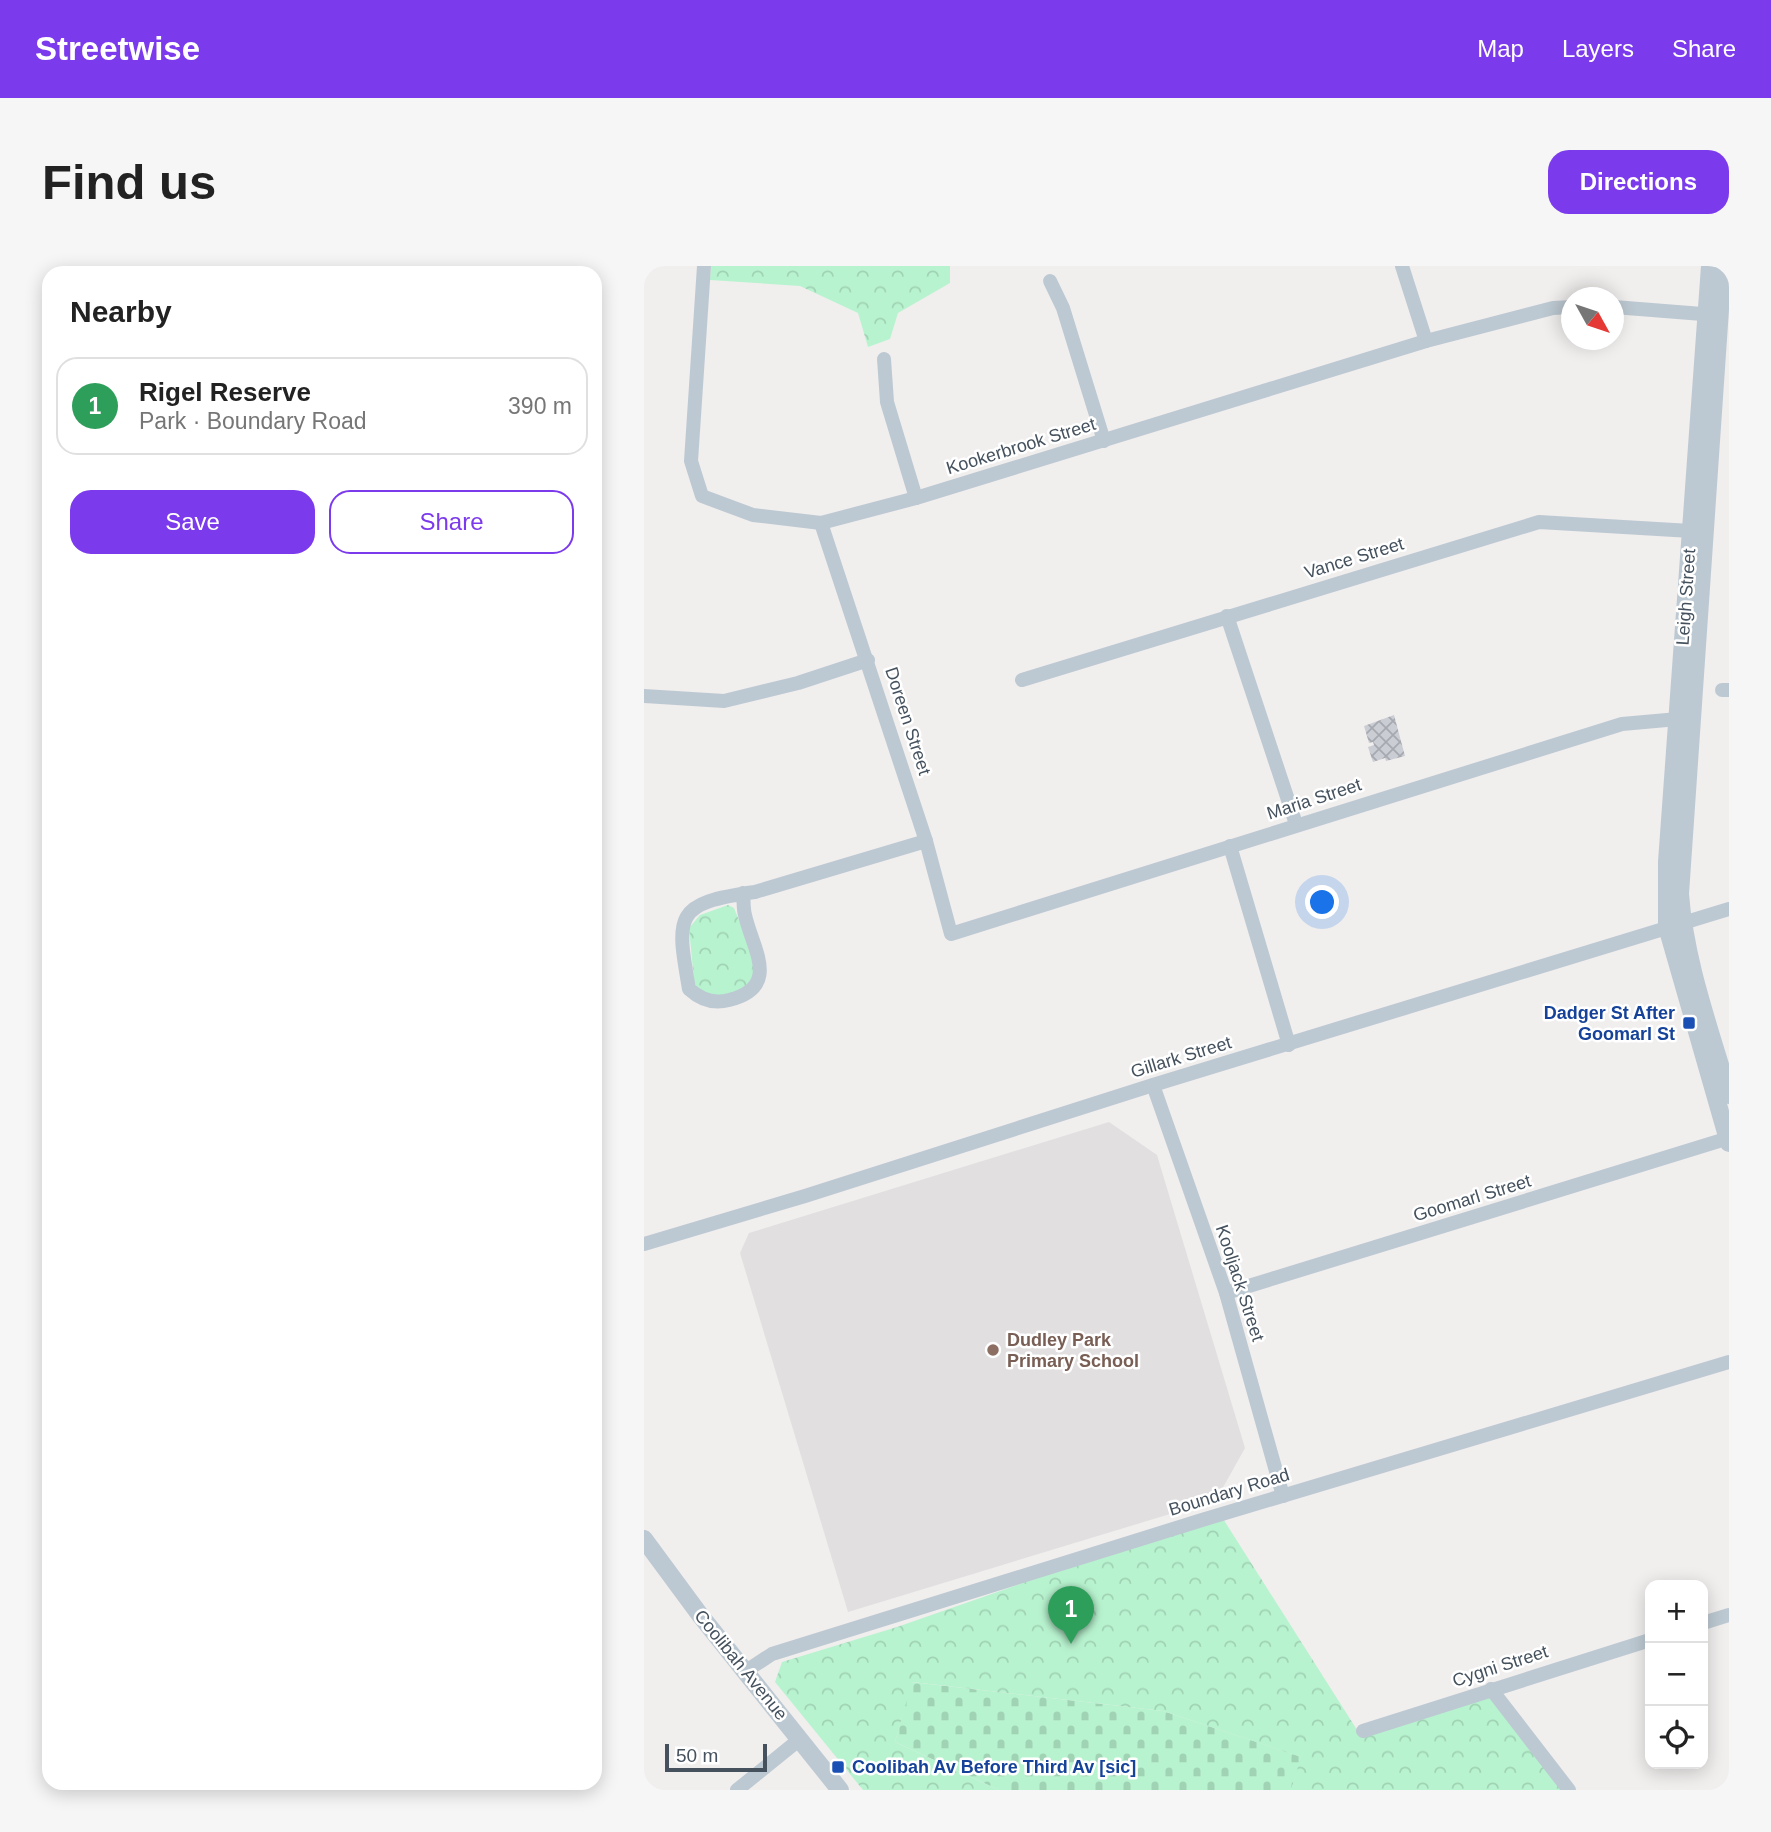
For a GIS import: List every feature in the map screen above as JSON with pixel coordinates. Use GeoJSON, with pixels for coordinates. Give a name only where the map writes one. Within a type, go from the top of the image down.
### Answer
{"type":"FeatureCollection","features":[{"type":"Feature","properties":{"kind":"street","name":"Kookerbrook Street"},"geometry":{"type":"LineString","coordinates":[[704,266],[691,461],[702,496],[753,515],[821,523],[916,498],[1426,341],[1561,308]]}},
{"type":"Feature","properties":{"kind":"street"},"geometry":{"type":"LineString","coordinates":[[1402,266],[1426,341]]}},
{"type":"Feature","properties":{"kind":"street","name":"Leigh Street"},"geometry":{"type":"LineString","coordinates":[[1675,925],[1682,865],[1685,721],[1713,314],[1710,266]]}},
{"type":"Feature","properties":{"kind":"street","name":"Leigh Street"},"geometry":{"type":"LineString","coordinates":[[1713,314],[1723,266]]}},
{"type":"Feature","properties":{"kind":"street"},"geometry":{"type":"LineString","coordinates":[[1050,281],[1063,308],[1104,441]]}},
{"type":"Feature","properties":{"kind":"street"},"geometry":{"type":"LineString","coordinates":[[1624,308],[1713,314]]}},
{"type":"Feature","properties":{"kind":"street"},"geometry":{"type":"LineString","coordinates":[[884,359],[887,401],[916,498]]}},
{"type":"Feature","properties":{"kind":"street","name":"Doreen Street"},"geometry":{"type":"LineString","coordinates":[[821,523],[926,841],[951,934]]}},
{"type":"Feature","properties":{"kind":"street","name":"Vance Street"},"geometry":{"type":"LineString","coordinates":[[1022,680],[1539,523],[1698,532]]}},
{"type":"Feature","properties":{"kind":"street"},"geometry":{"type":"LineString","coordinates":[[1227,616],[1296,824]]}},
{"type":"Feature","properties":{"kind":"street"},"geometry":{"type":"LineString","coordinates":[[644,696],[724,701],[798,683],[868,660]]}},
{"type":"Feature","properties":{"kind":"street","name":"Maria Street"},"geometry":{"type":"LineString","coordinates":[[951,934],[1622,723],[1685,721]]}},
{"type":"Feature","properties":{"kind":"street"},"geometry":{"type":"LineString","coordinates":[[743,893],[745,915],[761,964],[759,976],[749,992],[740,998],[722,1002],[703,999],[689,989],[682,953],[682,925],[686,916],[698,905],[715,898],[743,893],[926,841]]}},
{"type":"Feature","properties":{"kind":"street"},"geometry":{"type":"LineString","coordinates":[[1230,846],[1289,1045]]}},
{"type":"Feature","properties":{"kind":"street","name":"Gillark Street"},"geometry":{"type":"LineString","coordinates":[[644,1244],[1729,909]]}},
{"type":"Feature","properties":{"kind":"street"},"geometry":{"type":"LineString","coordinates":[[1675,925],[1690,961],[1729,1095]]}},
{"type":"Feature","properties":{"kind":"street"},"geometry":{"type":"LineString","coordinates":[[1675,925],[1729,1140]]}},
{"type":"Feature","properties":{"kind":"street","name":"Kooljack Street"},"geometry":{"type":"LineString","coordinates":[[1153,1085],[1226,1293],[1283,1496]]}},
{"type":"Feature","properties":{"kind":"street","name":"Goomarl Street"},"geometry":{"type":"LineString","coordinates":[[1226,1293],[1729,1140]]}},
{"type":"Feature","properties":{"kind":"street","name":"Boundary Road"},"geometry":{"type":"LineString","coordinates":[[746,1671],[772,1654],[1729,1362]]}},
{"type":"Feature","properties":{"kind":"street","name":"Coolibah Avenue"},"geometry":{"type":"LineString","coordinates":[[644,1539],[687,1598],[840,1790]]}},
{"type":"Feature","properties":{"kind":"street"},"geometry":{"type":"LineString","coordinates":[[1708,1621],[1729,1615]]}},
{"type":"Feature","properties":{"kind":"street","name":"Cygni Street"},"geometry":{"type":"LineString","coordinates":[[1363,1731],[1645,1642]]}},
{"type":"Feature","properties":{"kind":"street"},"geometry":{"type":"LineString","coordinates":[[1491,1689],[1570,1790]]}},
{"type":"Feature","properties":{"kind":"street"},"geometry":{"type":"LineString","coordinates":[[737,1790],[800,1739]]}},
{"type":"Feature","properties":{"kind":"shaded area","name":"Dudley Park Primary School"},"geometry":{"type":"Polygon","coordinates":[[[1109,1122],[1157,1155],[1245,1448],[1216,1500],[848,1612],[740,1253],[749,1233],[1109,1122]]]}},
{"type":"Feature","properties":{"kind":"green space"},"geometry":{"type":"Polygon","coordinates":[[[711,266],[950,266],[950,283],[898,313],[890,339],[868,347],[858,313],[800,286],[710,280],[711,266]]]}},
{"type":"Feature","properties":{"kind":"green space"},"geometry":{"type":"Polygon","coordinates":[[[728,905],[734,908],[747,939],[754,971],[745,986],[736,991],[716,995],[699,989],[694,981],[689,928],[700,915],[728,905]]]}},
{"type":"Feature","properties":{"kind":"green space"},"geometry":{"type":"Polygon","coordinates":[[[1220,1514],[1359,1733],[1491,1689],[1564,1790],[1291,1790],[1301,1757],[1163,1711],[912,1682],[895,1742],[999,1790],[863,1790],[775,1682],[782,1662],[897,1627],[1220,1514]]]}},
{"type":"Feature","properties":{"kind":"green space"},"geometry":{"type":"Polygon","coordinates":[[[911,1682],[1163,1711],[1302,1757],[1291,1790],[999,1790],[895,1742],[911,1682]]]}},
{"type":"Feature","properties":{"kind":"building"},"geometry":{"type":"Polygon","coordinates":[[[1394,715],[1405,756],[1373,762],[1368,747],[1374,745],[1373,742],[1369,743],[1364,726],[1394,715]]]}},
{"type":"Feature","properties":{"kind":"place","name":"Dadger St After Goomarl St"},"geometry":{"type":"Point","coordinates":[1689,1023]}},
{"type":"Feature","properties":{"kind":"place","name":"Dudley Park Primary School"},"geometry":{"type":"Point","coordinates":[993,1350]}},
{"type":"Feature","properties":{"kind":"place","name":"Rigel Reserve"},"geometry":{"type":"Point","coordinates":[1071,1644]}},
{"type":"Feature","properties":{"kind":"place","name":"Coolibah Av Before Third Av [sic]"},"geometry":{"type":"Point","coordinates":[838,1767]}}]}
